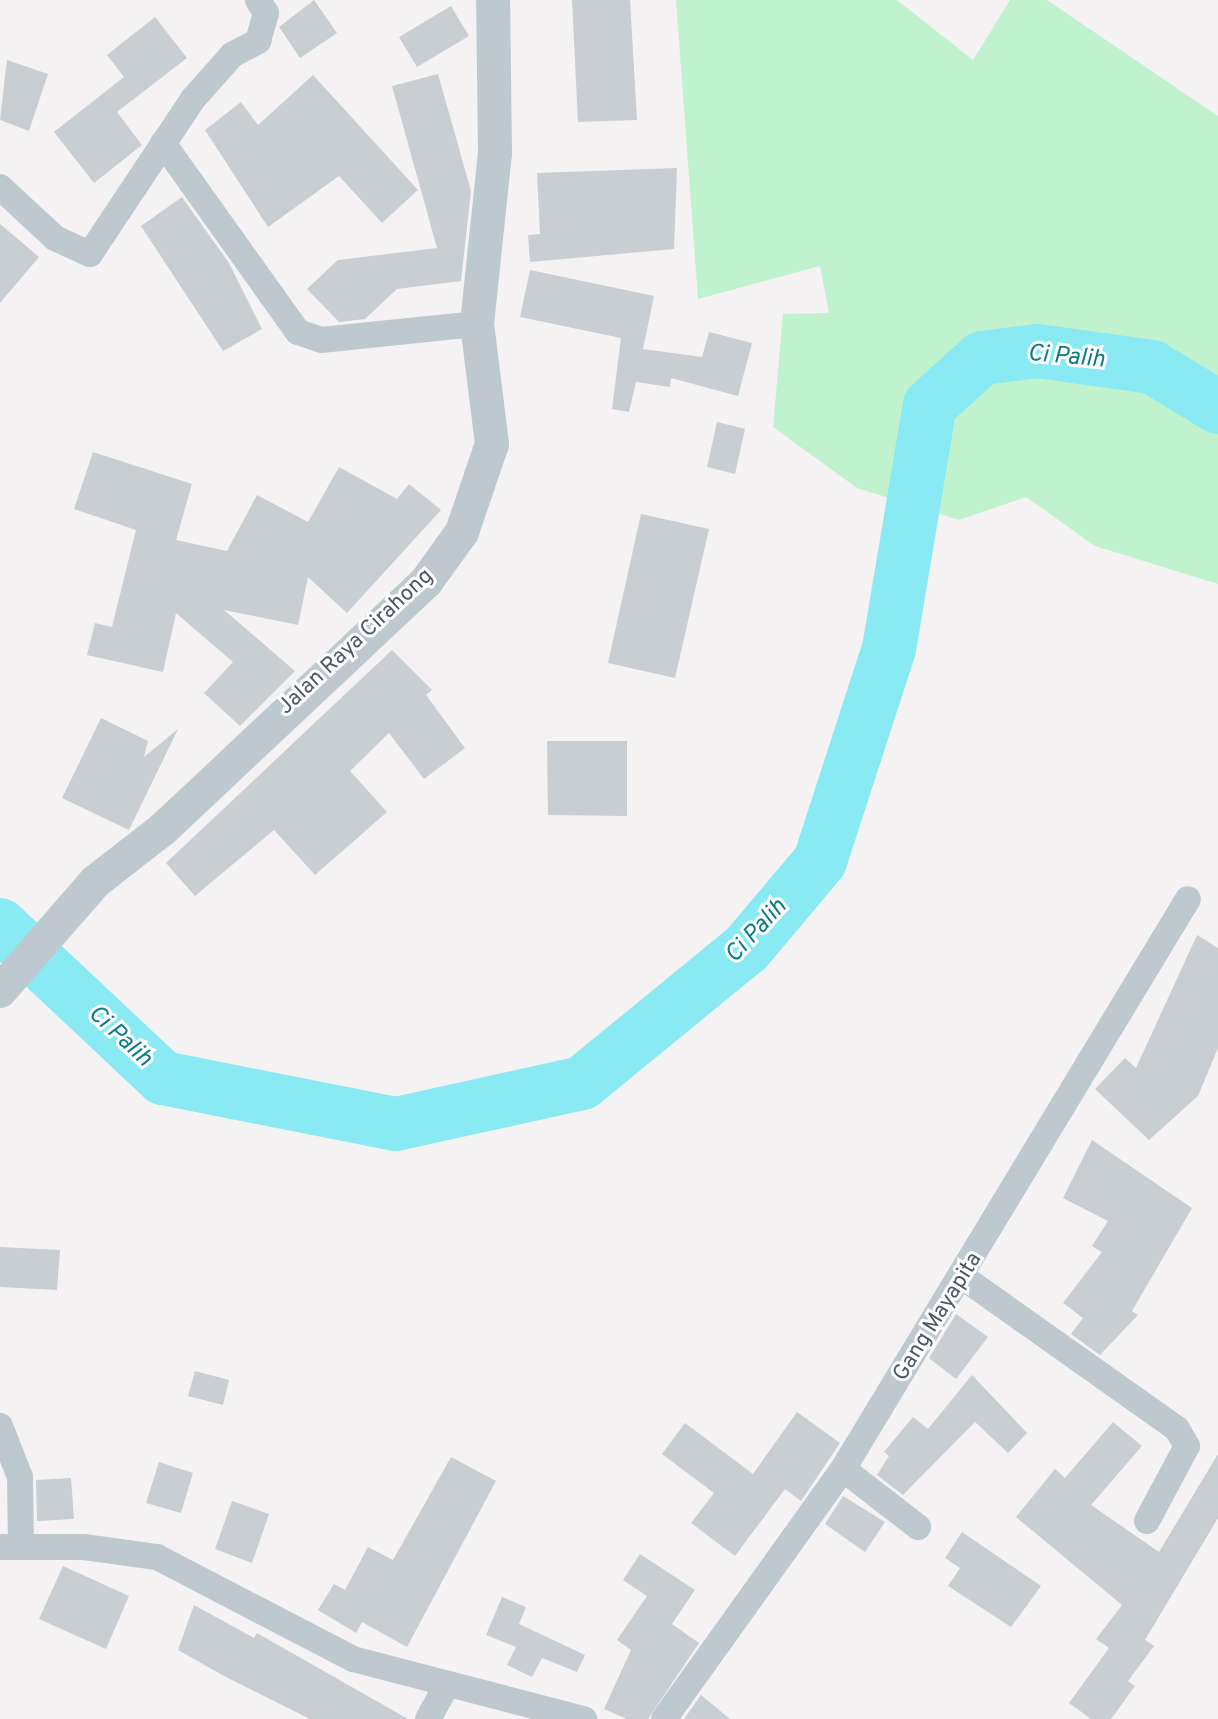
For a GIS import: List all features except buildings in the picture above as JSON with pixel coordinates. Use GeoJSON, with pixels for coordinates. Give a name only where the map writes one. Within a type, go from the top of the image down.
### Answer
{"type":"FeatureCollection","features":[{"type":"Feature","properties":{"kind":"street"},"geometry":{"type":"LineString","coordinates":[[0,187],[55,238],[90,254],[163,143],[232,55],[258,41],[266,13],[258,0]]}},
{"type":"Feature","properties":{"kind":"street","name":"Jalan Raya Cirahong"},"geometry":{"type":"LineString","coordinates":[[0,991],[77,902],[426,582],[462,532],[492,444],[477,324],[495,154],[493,0]]}},
{"type":"Feature","properties":{"kind":"street"},"geometry":{"type":"LineString","coordinates":[[163,143],[298,332],[321,340],[477,324]]}},
{"type":"Feature","properties":{"kind":"street","name":"Gang Mayapita"},"geometry":{"type":"LineString","coordinates":[[664,1719],[843,1469],[964,1278],[1188,899]]}},
{"type":"Feature","properties":{"kind":"street"},"geometry":{"type":"LineString","coordinates":[[964,1278],[1177,1429],[1187,1446],[1147,1521]]}},
{"type":"Feature","properties":{"kind":"street"},"geometry":{"type":"LineString","coordinates":[[0,1426],[20,1477],[10,1547],[157,1557],[353,1659],[446,1686],[584,1719]]}},
{"type":"Feature","properties":{"kind":"street"},"geometry":{"type":"LineString","coordinates":[[843,1469],[918,1527]]}},
{"type":"Feature","properties":{"kind":"street"},"geometry":{"type":"LineString","coordinates":[[428,1719],[446,1686]]}},
{"type":"Feature","properties":{"kind":"green space"},"geometry":{"type":"Polygon","coordinates":[[[676,0],[897,0],[973,60],[1010,0],[1047,0],[1218,116],[1218,584],[1095,546],[1026,497],[959,520],[857,488],[773,427],[783,314],[829,313],[820,266],[698,299],[676,0]]]}},
{"type":"Feature","properties":{"kind":"waterway","name":"Ci Palih"},"geometry":{"type":"LineString","coordinates":[[0,925],[163,1078],[396,1124],[582,1083],[746,949],[820,861],[889,649],[930,405],[982,358],[1038,351],[1152,367],[1218,407]]}}]}
